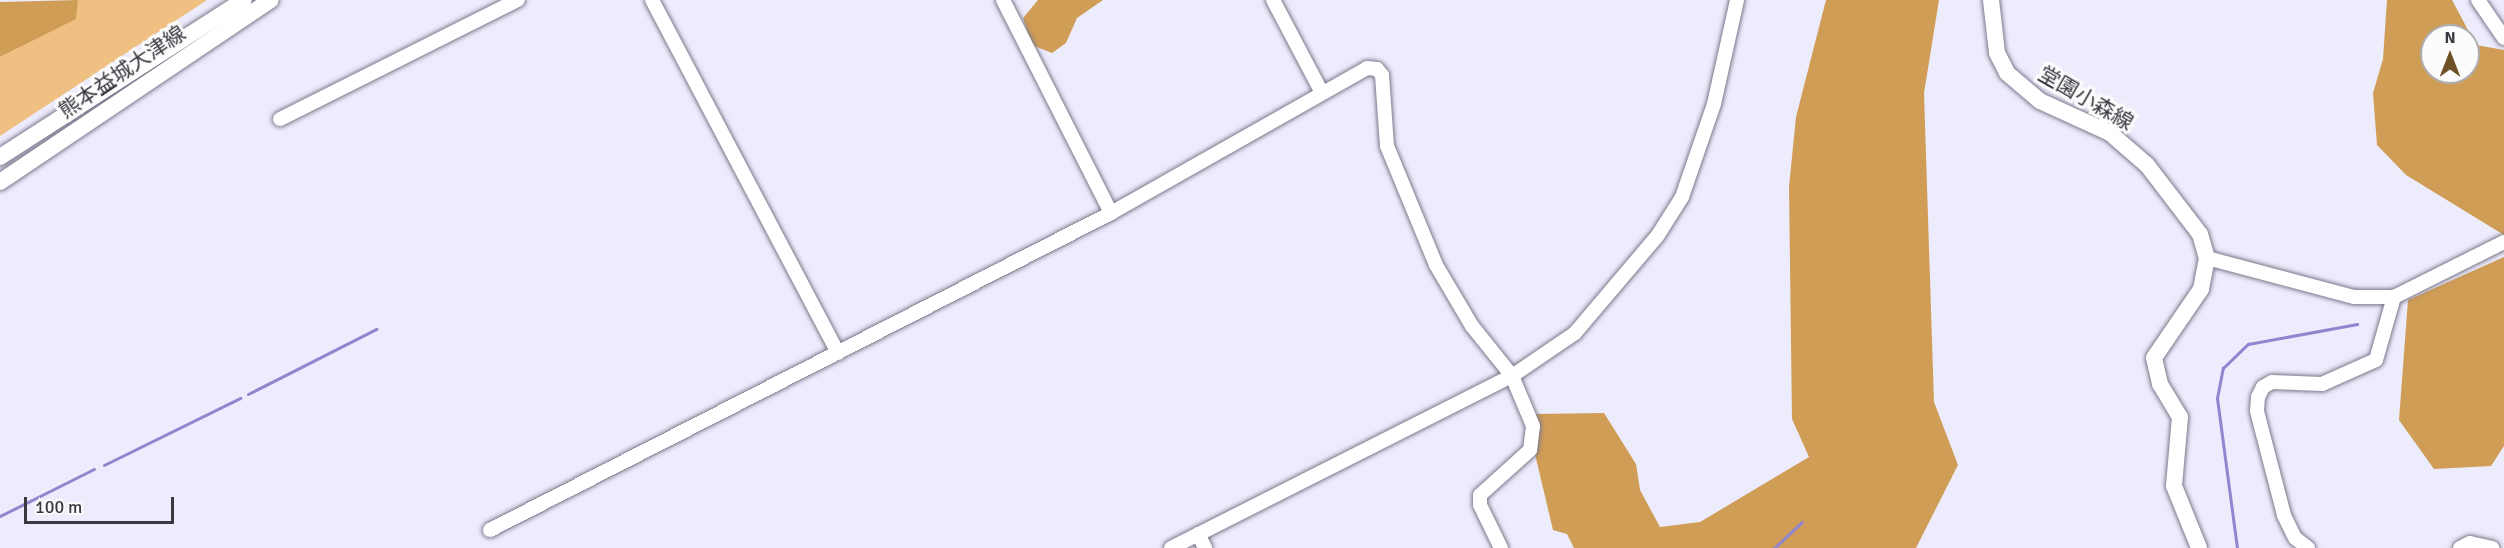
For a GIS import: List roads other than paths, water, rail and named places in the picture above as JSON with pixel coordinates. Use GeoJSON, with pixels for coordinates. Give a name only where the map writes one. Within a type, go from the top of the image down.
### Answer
{"type":"FeatureCollection","features":[{"type":"Feature","properties":{"kind":"main road","name":"熊本益城大津線"},"geometry":{"type":"LineString","coordinates":[[0,157],[244,0]]}},
{"type":"Feature","properties":{"kind":"main road","name":"熊本益城大津線"},"geometry":{"type":"LineString","coordinates":[[0,182],[271,0]]}},
{"type":"Feature","properties":{"kind":"main road","name":"堂園小森線"},"geometry":{"type":"LineString","coordinates":[[1991,0],[1996,53],[2007,73],[2040,101],[2110,133],[2147,165],[2200,234],[2207,258]]}},
{"type":"Feature","properties":{"kind":"main road"},"geometry":{"type":"LineString","coordinates":[[2199,548],[2174,486],[2180,417],[2160,384],[2154,358],[2201,289],[2207,258]]}},
{"type":"Feature","properties":{"kind":"street"},"geometry":{"type":"LineString","coordinates":[[280,119],[518,0]]}},
{"type":"Feature","properties":{"kind":"street"},"geometry":{"type":"LineString","coordinates":[[652,0],[838,353]]}},
{"type":"Feature","properties":{"kind":"street"},"geometry":{"type":"LineString","coordinates":[[1003,0],[1111,213]]}},
{"type":"Feature","properties":{"kind":"street"},"geometry":{"type":"LineString","coordinates":[[1272,0],[1323,93]]}},
{"type":"Feature","properties":{"kind":"street"},"geometry":{"type":"LineString","coordinates":[[1171,548],[1512,376],[1575,333],[1658,236],[1682,197],[1714,104],[1737,0]]}},
{"type":"Feature","properties":{"kind":"street"},"geometry":{"type":"LineString","coordinates":[[2478,0],[2504,38]]}},
{"type":"Feature","properties":{"kind":"street"},"geometry":{"type":"LineString","coordinates":[[490,530],[1111,213],[1367,68],[1377,69],[1382,75],[1388,146],[1436,265],[1472,326],[1512,376],[1534,440],[1530,450],[1480,495],[1480,505],[1501,548]]}},
{"type":"Feature","properties":{"kind":"street"},"geometry":{"type":"LineString","coordinates":[[2207,258],[2354,297],[2394,297],[2504,242]]}},
{"type":"Feature","properties":{"kind":"street"},"geometry":{"type":"LineString","coordinates":[[2308,548],[2295,538],[2284,515],[2257,411],[2258,397],[2263,387],[2272,382],[2322,384],[2376,360],[2394,297]]}},
{"type":"Feature","properties":{"kind":"street"},"geometry":{"type":"LineString","coordinates":[[1198,534],[1205,548]]}},
{"type":"Feature","properties":{"kind":"street"},"geometry":{"type":"LineString","coordinates":[[2460,548],[2470,543],[2492,548]]}},
{"type":"Feature","properties":{"kind":"waterway"},"geometry":{"type":"LineString","coordinates":[[2237,548],[2217,398],[2223,368],[2248,344],[2357,324]]}},
{"type":"Feature","properties":{"kind":"waterway"},"geometry":{"type":"LineString","coordinates":[[248,394],[376,329]]}},
{"type":"Feature","properties":{"kind":"waterway"},"geometry":{"type":"LineString","coordinates":[[104,465],[240,398]]}},
{"type":"Feature","properties":{"kind":"waterway"},"geometry":{"type":"LineString","coordinates":[[0,516],[94,469]]}},
{"type":"Feature","properties":{"kind":"waterway"},"geometry":{"type":"LineString","coordinates":[[1774,548],[1802,522]]}}]}
